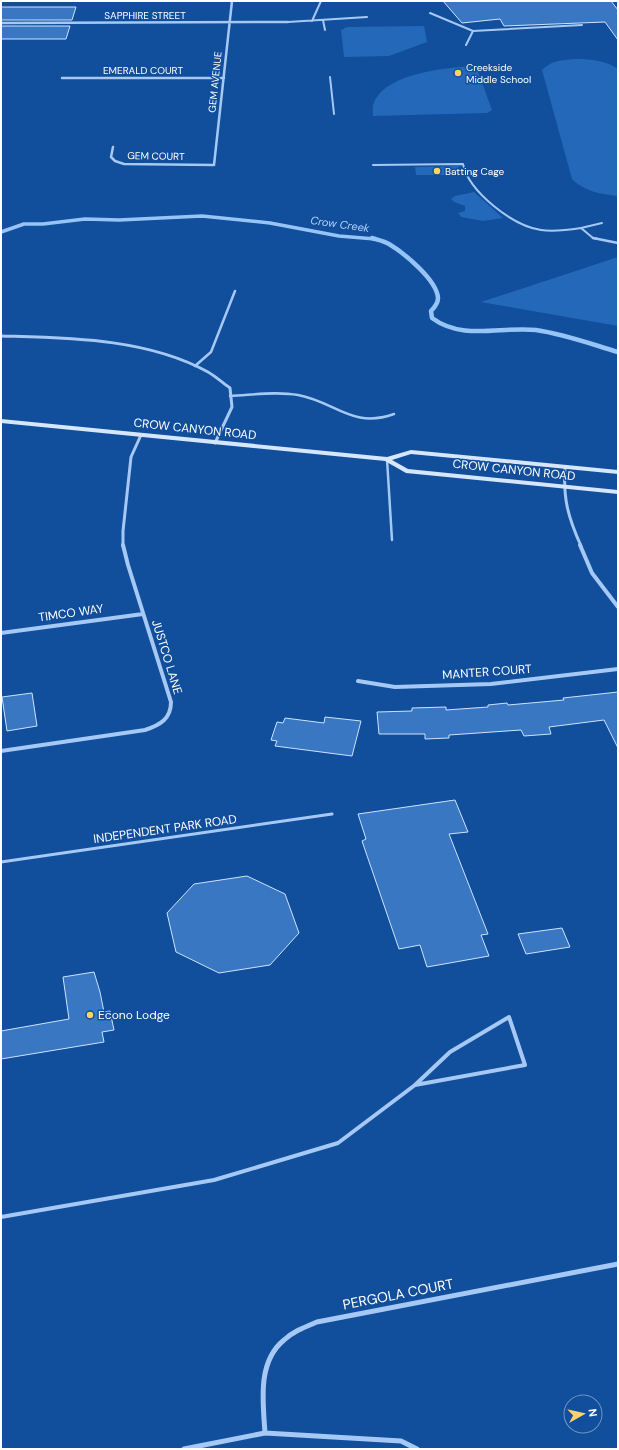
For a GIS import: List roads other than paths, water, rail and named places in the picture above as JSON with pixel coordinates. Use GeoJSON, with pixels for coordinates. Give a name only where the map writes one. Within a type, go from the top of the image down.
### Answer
{"type":"FeatureCollection","features":[{"type":"Feature","properties":{"kind":"main road","name":"CROW CANYON ROAD"},"geometry":{"type":"LineString","coordinates":[[1,421],[387,459],[411,452],[618,472]]}},
{"type":"Feature","properties":{"kind":"main road","name":"CROW CANYON ROAD"},"geometry":{"type":"LineString","coordinates":[[387,459],[406,471],[618,492]]}},
{"type":"Feature","properties":{"kind":"street","name":"GEM AVENUE"},"geometry":{"type":"LineString","coordinates":[[214,165],[232,1]]}},
{"type":"Feature","properties":{"kind":"street","name":"SAPPHIRE STREET"},"geometry":{"type":"LineString","coordinates":[[1,23],[288,22]]}},
{"type":"Feature","properties":{"kind":"street","name":"EMERALD COURT"},"geometry":{"type":"LineString","coordinates":[[62,78],[224,78]]}},
{"type":"Feature","properties":{"kind":"street","name":"GEM COURT"},"geometry":{"type":"LineString","coordinates":[[113,147],[111,157],[115,162],[124,164],[214,165]]}},
{"type":"Feature","properties":{"kind":"street"},"geometry":{"type":"LineString","coordinates":[[1,336],[74,339],[151,351],[195,366],[220,378],[230,388],[232,407],[215,442]]}},
{"type":"Feature","properties":{"kind":"street","name":"JUSTCO LANE"},"geometry":{"type":"LineString","coordinates":[[1,752],[154,728],[165,720],[171,711],[171,702],[124,551],[123,531],[131,457],[141,435]]}},
{"type":"Feature","properties":{"kind":"street"},"geometry":{"type":"LineString","coordinates":[[565,467],[564,486],[568,518],[592,573],[618,607]]}},
{"type":"Feature","properties":{"kind":"street","name":"TIMCO WAY"},"geometry":{"type":"LineString","coordinates":[[1,633],[143,614]]}},
{"type":"Feature","properties":{"kind":"street","name":"MANTER COURT"},"geometry":{"type":"LineString","coordinates":[[358,681],[395,687],[491,684],[618,669]]}},
{"type":"Feature","properties":{"kind":"street","name":"PERGOLA COURT"},"geometry":{"type":"LineString","coordinates":[[265,1433],[262,1398],[263,1382],[266,1367],[271,1354],[278,1344],[287,1337],[307,1326],[317,1322],[618,1264]]}},
{"type":"Feature","properties":{"kind":"street"},"geometry":{"type":"LineString","coordinates":[[184,1449],[265,1433],[401,1441],[417,1449]]}},
{"type":"Feature","properties":{"kind":"lane"},"geometry":{"type":"LineString","coordinates":[[312,21],[321,1]]}},
{"type":"Feature","properties":{"kind":"lane"},"geometry":{"type":"LineString","coordinates":[[430,13],[473,32],[582,25]]}},
{"type":"Feature","properties":{"kind":"lane"},"geometry":{"type":"LineString","coordinates":[[288,22],[367,17]]}},
{"type":"Feature","properties":{"kind":"lane"},"geometry":{"type":"LineString","coordinates":[[323,20],[325,30]]}},
{"type":"Feature","properties":{"kind":"lane"},"geometry":{"type":"LineString","coordinates":[[466,46],[473,32]]}},
{"type":"Feature","properties":{"kind":"lane"},"geometry":{"type":"LineString","coordinates":[[330,77],[334,114]]}},
{"type":"Feature","properties":{"kind":"lane"},"geometry":{"type":"LineString","coordinates":[[373,165],[463,164],[464,175],[473,187],[514,221],[523,226],[557,231],[581,228],[602,223]]}},
{"type":"Feature","properties":{"kind":"lane"},"geometry":{"type":"LineString","coordinates":[[581,228],[593,238],[618,243]]}},
{"type":"Feature","properties":{"kind":"lane"},"geometry":{"type":"LineString","coordinates":[[195,366],[211,352],[235,291]]}},
{"type":"Feature","properties":{"kind":"lane"},"geometry":{"type":"LineString","coordinates":[[230,396],[298,395],[309,398],[357,419],[370,421],[384,420],[394,414]]}},
{"type":"Feature","properties":{"kind":"lane"},"geometry":{"type":"LineString","coordinates":[[387,459],[392,540]]}},
{"type":"Feature","properties":{"kind":"lane","name":"INDEPENDENT PARK ROAD"},"geometry":{"type":"LineString","coordinates":[[1,862],[332,814]]}},
{"type":"Feature","properties":{"kind":"lane"},"geometry":{"type":"LineString","coordinates":[[1,1217],[214,1180],[338,1143],[416,1085],[450,1052],[509,1016],[525,1065],[416,1085]]}},
{"type":"Feature","properties":{"kind":"waterway","name":"Crow Creek"},"geometry":{"type":"LineString","coordinates":[[1,232],[24,224],[43,224],[85,219],[119,220],[202,216],[270,223],[339,236],[375,239]]}},
{"type":"Feature","properties":{"kind":"waterway","name":"Crow Creek"},"geometry":{"type":"LineString","coordinates":[[372,238],[385,242],[395,248],[411,260],[426,275],[432,283],[438,298],[436,305],[431,311],[432,318],[444,325],[469,331],[536,330],[567,337],[618,352]]}},
{"type":"Feature","properties":{"kind":"place","name":"Creekside Middle School"},"geometry":{"type":"Point","coordinates":[458,73]}},
{"type":"Feature","properties":{"kind":"place","name":"Batting Cage"},"geometry":{"type":"Point","coordinates":[437,171]}},
{"type":"Feature","properties":{"kind":"place","name":"Econo Lodge"},"geometry":{"type":"Point","coordinates":[90,1015]}}]}
